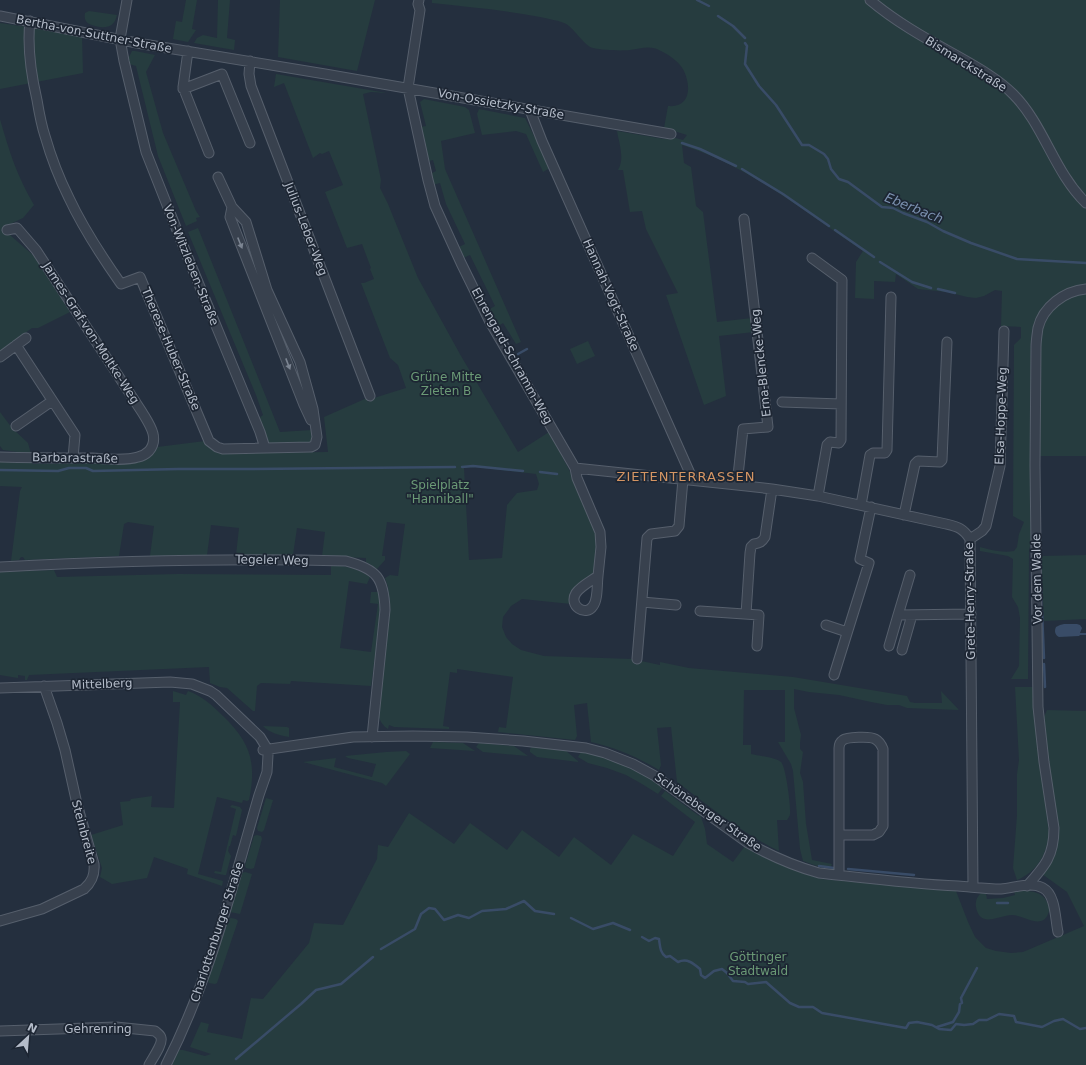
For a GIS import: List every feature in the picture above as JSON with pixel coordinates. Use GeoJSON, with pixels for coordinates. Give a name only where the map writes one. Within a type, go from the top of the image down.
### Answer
{"type":"FeatureCollection","features":[{"type":"Feature","properties":{"kind":"street"},"geometry":{"type":"LineString","coordinates":[[120,39],[127,0]]}},
{"type":"Feature","properties":{"kind":"street"},"geometry":{"type":"LineString","coordinates":[[419,0],[418,4],[420,10]]}},
{"type":"Feature","properties":{"kind":"street"},"geometry":{"type":"LineString","coordinates":[[408,88],[420,10],[424,0]]}},
{"type":"Feature","properties":{"kind":"street","name":"Bismarckstraße"},"geometry":{"type":"LineString","coordinates":[[870,0],[895,19],[980,69],[1012,93],[1034,121],[1060,167],[1086,203]]}},
{"type":"Feature","properties":{"kind":"street","name":"Bertha-von-Suttner-Straße"},"geometry":{"type":"LineString","coordinates":[[0,16],[221,57],[408,88]]}},
{"type":"Feature","properties":{"kind":"street","name":"Therese-Huber-Straße"},"geometry":{"type":"LineString","coordinates":[[30,21],[28,35],[30,61],[44,134],[56,169],[69,199],[85,228],[121,284],[140,277],[209,441],[217,448],[226,450],[266,448]]}},
{"type":"Feature","properties":{"kind":"street","name":"Von-Witzleben-Straße"},"geometry":{"type":"LineString","coordinates":[[120,39],[146,152],[266,448]]}},
{"type":"Feature","properties":{"kind":"street","name":"Bertha-von-Suttner-Straße"},"geometry":{"type":"LineString","coordinates":[[188,51],[183,87],[209,153]]}},
{"type":"Feature","properties":{"kind":"street"},"geometry":{"type":"LineString","coordinates":[[221,57],[219,66],[250,143]]}},
{"type":"Feature","properties":{"kind":"street","name":"Julius-Leber-Weg"},"geometry":{"type":"LineString","coordinates":[[250,61],[249,74],[251,86],[370,396]]}},
{"type":"Feature","properties":{"kind":"street"},"geometry":{"type":"LineString","coordinates":[[184,89],[222,74]]}},
{"type":"Feature","properties":{"kind":"street","name":"Von-Ossietzky-Straße"},"geometry":{"type":"LineString","coordinates":[[408,88],[671,134]]}},
{"type":"Feature","properties":{"kind":"street","name":"Ehrengard-Schramm-Weg"},"geometry":{"type":"LineString","coordinates":[[408,88],[429,185],[436,206],[461,263],[490,322],[575,468],[577,478],[600,532],[602,547],[598,576]]}},
{"type":"Feature","properties":{"kind":"street","name":"Hannah-Vogt-Straße"},"geometry":{"type":"LineString","coordinates":[[530,110],[542,141],[693,480]]}},
{"type":"Feature","properties":{"kind":"street"},"geometry":{"type":"LineString","coordinates":[[218,177],[232,207],[246,222],[264,291]]}},
{"type":"Feature","properties":{"kind":"street"},"geometry":{"type":"LineString","coordinates":[[232,207],[230,218],[264,291],[300,362],[313,410],[316,431],[316,445],[310,448],[266,448]]}},
{"type":"Feature","properties":{"kind":"street","name":"Erna-Blencke-Weg"},"geometry":{"type":"LineString","coordinates":[[737,485],[743,429],[768,427],[744,219]]}},
{"type":"Feature","properties":{"kind":"street","name":"James-Graf-von-Moltke-Weg"},"geometry":{"type":"LineString","coordinates":[[7,230],[17,228],[36,250],[142,412],[154,438],[148,452]]}},
{"type":"Feature","properties":{"kind":"street"},"geometry":{"type":"LineString","coordinates":[[812,258],[842,280],[841,440],[838,443],[830,442],[827,445],[818,496]]}},
{"type":"Feature","properties":{"kind":"street","name":"Vor dem Walde"},"geometry":{"type":"LineString","coordinates":[[1027,886],[1048,860],[1052,849],[1054,836],[1038,707],[1035,473],[1036,347],[1038,328],[1047,310],[1069,293],[1086,289]]}},
{"type":"Feature","properties":{"kind":"street"},"geometry":{"type":"LineString","coordinates":[[861,505],[870,455],[873,453],[885,453],[887,450],[891,297]]}},
{"type":"Feature","properties":{"kind":"street","name":"Elsa-Hoppe-Weg"},"geometry":{"type":"LineString","coordinates":[[970,539],[982,531],[986,526],[1000,466],[1004,331]]}},
{"type":"Feature","properties":{"kind":"street"},"geometry":{"type":"LineString","coordinates":[[0,357],[26,338]]}},
{"type":"Feature","properties":{"kind":"street"},"geometry":{"type":"LineString","coordinates":[[904,515],[915,464],[918,461],[940,462],[942,460],[947,342]]}},
{"type":"Feature","properties":{"kind":"street"},"geometry":{"type":"LineString","coordinates":[[16,345],[75,435],[73,458]]}},
{"type":"Feature","properties":{"kind":"street"},"geometry":{"type":"LineString","coordinates":[[16,426],[52,401]]}},
{"type":"Feature","properties":{"kind":"street"},"geometry":{"type":"LineString","coordinates":[[782,402],[841,404]]}},
{"type":"Feature","properties":{"kind":"street","name":"Barbarastraße"},"geometry":{"type":"LineString","coordinates":[[0,457],[116,459],[137,458],[148,452]]}},
{"type":"Feature","properties":{"kind":"street","name":"Grete-Henry-Straße"},"geometry":{"type":"LineString","coordinates":[[575,468],[772,489],[818,496],[958,527],[965,531],[970,539],[973,887]]}},
{"type":"Feature","properties":{"kind":"street"},"geometry":{"type":"LineString","coordinates":[[637,659],[647,538],[651,534],[675,531],[679,526],[683,479]]}},
{"type":"Feature","properties":{"kind":"street"},"geometry":{"type":"LineString","coordinates":[[746,614],[751,547],[754,544],[759,544],[765,537],[772,489]]}},
{"type":"Feature","properties":{"kind":"street"},"geometry":{"type":"LineString","coordinates":[[834,675],[869,563],[860,559],[871,507]]}},
{"type":"Feature","properties":{"kind":"street","name":"Tegeler Weg"},"geometry":{"type":"LineString","coordinates":[[0,567],[234,559],[346,562],[359,565],[377,576],[382,585],[385,597],[372,737]]}},
{"type":"Feature","properties":{"kind":"street"},"geometry":{"type":"LineString","coordinates":[[889,646],[910,575]]}},
{"type":"Feature","properties":{"kind":"street"},"geometry":{"type":"LineString","coordinates":[[642,602],[676,605]]}},
{"type":"Feature","properties":{"kind":"street"},"geometry":{"type":"LineString","coordinates":[[700,611],[759,615],[757,646]]}},
{"type":"Feature","properties":{"kind":"street"},"geometry":{"type":"LineString","coordinates":[[898,615],[971,614]]}},
{"type":"Feature","properties":{"kind":"street"},"geometry":{"type":"LineString","coordinates":[[902,650],[912,615]]}},
{"type":"Feature","properties":{"kind":"street"},"geometry":{"type":"LineString","coordinates":[[826,626],[847,632]]}},
{"type":"Feature","properties":{"kind":"street","name":"Mittelberg"},"geometry":{"type":"LineString","coordinates":[[0,688],[170,682],[184,683],[204,688],[216,694],[260,736],[266,753]]}},
{"type":"Feature","properties":{"kind":"street","name":"Steinbreite"},"geometry":{"type":"LineString","coordinates":[[0,922],[42,909],[84,890],[93,878],[94,864],[77,804],[65,750],[44,686]]}},
{"type":"Feature","properties":{"kind":"street","name":"Schöneberger Straße"},"geometry":{"type":"LineString","coordinates":[[266,753],[294,745],[353,737],[413,736],[476,738],[586,748],[605,753],[633,764],[655,776],[748,843],[803,868],[819,873],[939,885],[1001,889],[1027,886],[1042,887],[1049,893],[1053,901],[1058,932]]}},
{"type":"Feature","properties":{"kind":"street"},"geometry":{"type":"LineString","coordinates":[[838,875],[838,748],[842,741],[849,738],[876,739],[883,749],[882,829],[880,832],[873,835],[839,835]]}},
{"type":"Feature","properties":{"kind":"street","name":"Charlottenburger Straße"},"geometry":{"type":"LineString","coordinates":[[166,1065],[189,1016],[214,950],[259,795],[266,753]]}},
{"type":"Feature","properties":{"kind":"street","name":"Gehrenring"},"geometry":{"type":"LineString","coordinates":[[0,1032],[116,1028],[155,1031],[161,1037],[161,1042],[149,1065]]}},
{"type":"Feature","properties":{"kind":"green space"},"geometry":{"type":"Polygon","coordinates":[[[186,0],[197,0],[192,29],[196,30],[188,42],[173,39],[176,21],[182,22],[186,0]]]}},
{"type":"Feature","properties":{"kind":"green space"},"geometry":{"type":"Polygon","coordinates":[[[218,0],[230,0],[227,38],[235,40],[234,50],[194,43],[197,38],[203,35],[217,38],[218,0]]]}},
{"type":"Feature","properties":{"kind":"green space"},"geometry":{"type":"Polygon","coordinates":[[[280,0],[375,0],[357,71],[278,57],[280,0]]]}},
{"type":"Feature","properties":{"kind":"green space"},"geometry":{"type":"Polygon","coordinates":[[[432,0],[1086,0],[1086,456],[1034,456],[1033,536],[1029,550],[1028,679],[1011,679],[1019,666],[1020,618],[1018,607],[1012,597],[1013,559],[1008,556],[980,551],[980,547],[992,550],[1014,551],[1017,547],[1019,534],[1024,522],[1013,516],[1014,345],[1021,338],[1021,327],[1001,326],[1002,291],[995,290],[984,296],[976,298],[967,297],[947,292],[918,289],[896,274],[895,282],[874,281],[874,299],[855,298],[856,262],[863,251],[776,191],[753,177],[707,154],[682,145],[684,163],[691,167],[696,206],[703,212],[717,322],[752,318],[754,332],[719,336],[726,396],[704,405],[666,295],[678,293],[646,229],[642,211],[630,212],[623,170],[618,170],[621,156],[617,131],[664,139],[672,137],[683,140],[687,135],[664,128],[668,106],[676,106],[685,100],[687,95],[688,83],[682,68],[677,61],[670,56],[655,49],[606,50],[593,48],[586,44],[571,28],[558,21],[513,12],[432,3],[432,0]]]}},
{"type":"Feature","properties":{"kind":"green space"},"geometry":{"type":"Polygon","coordinates":[[[89,11],[117,15],[115,21],[111,25],[100,27],[86,22],[85,13],[89,11]]]}},
{"type":"Feature","properties":{"kind":"green space"},"geometry":{"type":"Polygon","coordinates":[[[0,23],[82,35],[83,73],[0,89],[0,23]]]}},
{"type":"Feature","properties":{"kind":"green space"},"geometry":{"type":"Polygon","coordinates":[[[132,51],[155,55],[146,72],[163,133],[196,211],[200,217],[196,218],[197,221],[186,226],[158,156],[136,66],[129,64],[129,57],[132,51]]]}},
{"type":"Feature","properties":{"kind":"green space"},"geometry":{"type":"Polygon","coordinates":[[[276,74],[387,93],[371,92],[363,94],[381,180],[380,188],[418,278],[461,356],[518,452],[549,432],[574,479],[597,535],[599,545],[595,574],[571,604],[522,599],[511,606],[503,617],[502,627],[506,637],[512,644],[521,650],[544,656],[632,659],[660,665],[660,662],[689,668],[793,677],[907,696],[910,702],[915,703],[942,703],[941,691],[959,710],[907,708],[899,705],[887,705],[839,695],[794,689],[794,708],[801,735],[800,749],[803,752],[800,773],[803,782],[806,824],[812,860],[832,864],[830,868],[817,866],[803,861],[800,849],[793,771],[791,764],[778,742],[785,742],[785,690],[744,690],[743,745],[751,745],[751,754],[778,760],[783,765],[789,796],[790,814],[787,820],[777,820],[779,851],[739,828],[677,782],[671,727],[657,728],[661,765],[659,770],[626,753],[591,742],[587,703],[574,705],[577,736],[575,740],[498,732],[499,727],[506,728],[513,677],[457,669],[457,673],[450,672],[443,726],[449,727],[449,729],[394,727],[389,725],[388,729],[386,728],[378,715],[389,609],[388,587],[385,578],[390,575],[398,576],[405,524],[387,522],[382,556],[385,556],[385,560],[377,569],[366,562],[366,558],[322,556],[325,532],[297,528],[293,555],[236,555],[239,528],[211,525],[207,555],[150,556],[154,526],[128,522],[124,524],[119,556],[25,560],[21,557],[19,560],[11,561],[20,491],[22,487],[0,486],[0,460],[21,460],[34,464],[139,462],[150,457],[157,447],[205,441],[210,448],[219,453],[328,452],[324,417],[367,398],[368,402],[377,397],[406,388],[398,365],[390,358],[361,283],[374,279],[362,244],[347,248],[325,192],[343,185],[329,151],[322,154],[320,153],[313,158],[284,83],[274,87],[276,74]],[[475,467],[464,468],[469,560],[502,558],[507,505],[517,493],[537,490],[539,484],[536,474],[475,467]]]}},
{"type":"Feature","properties":{"kind":"green space"},"geometry":{"type":"Polygon","coordinates":[[[424,99],[465,107],[469,110],[475,133],[441,141],[445,169],[521,342],[516,344],[503,323],[498,326],[488,310],[495,306],[470,255],[463,258],[459,247],[465,244],[446,204],[440,183],[433,185],[430,174],[436,171],[433,160],[429,161],[421,127],[426,126],[420,102],[424,99]]]}},
{"type":"Feature","properties":{"kind":"green space"},"geometry":{"type":"Polygon","coordinates":[[[479,109],[525,118],[550,168],[543,172],[526,134],[516,131],[482,135],[477,114],[479,109]]]}},
{"type":"Feature","properties":{"kind":"green space"},"geometry":{"type":"Polygon","coordinates":[[[0,119],[14,163],[34,205],[23,218],[6,226],[11,236],[33,255],[70,312],[38,328],[32,328],[0,351],[0,119]]]}},
{"type":"Feature","properties":{"kind":"green space"},"geometry":{"type":"Polygon","coordinates":[[[198,228],[280,432],[312,430],[313,437],[310,443],[270,444],[267,440],[259,418],[263,415],[256,395],[188,232],[198,228]]]}},
{"type":"Feature","properties":{"kind":"green space"},"geometry":{"type":"Polygon","coordinates":[[[588,341],[595,356],[577,364],[570,349],[588,341]]]}},
{"type":"Feature","properties":{"kind":"green space"},"geometry":{"type":"Polygon","coordinates":[[[0,412],[12,428],[28,443],[31,454],[3,450],[0,446],[0,412]]]}},
{"type":"Feature","properties":{"kind":"green space"},"geometry":{"type":"Polygon","coordinates":[[[1086,555],[1086,619],[1044,621],[1041,556],[1086,555]]]}},
{"type":"Feature","properties":{"kind":"green space"},"geometry":{"type":"Polygon","coordinates":[[[331,564],[356,570],[370,577],[367,584],[349,581],[340,648],[371,652],[378,604],[370,603],[371,592],[378,592],[380,622],[377,653],[375,656],[371,686],[291,681],[290,684],[261,683],[257,686],[255,711],[253,711],[227,688],[210,683],[209,667],[29,675],[27,680],[25,680],[25,676],[18,675],[18,678],[0,675],[0,572],[54,570],[57,577],[178,574],[331,575],[331,564]]]}},
{"type":"Feature","properties":{"kind":"green space"},"geometry":{"type":"Polygon","coordinates":[[[1015,687],[1034,687],[1034,704],[1049,835],[1046,849],[1035,868],[1024,877],[1017,880],[1013,868],[1017,815],[1017,774],[1019,760],[1015,687]]]}},
{"type":"Feature","properties":{"kind":"green space"},"geometry":{"type":"Polygon","coordinates":[[[173,691],[186,695],[188,691],[198,695],[211,705],[240,735],[249,754],[252,774],[249,800],[243,800],[242,803],[217,797],[198,874],[223,881],[222,886],[187,874],[188,869],[154,857],[147,878],[112,884],[100,877],[102,868],[91,835],[123,825],[120,802],[152,796],[151,807],[174,808],[180,702],[173,702],[173,691]]]}},
{"type":"Feature","properties":{"kind":"green space","name":"Göttinger Stadtwald"},"geometry":{"type":"Polygon","coordinates":[[[1047,710],[1086,711],[1086,1065],[172,1065],[179,1050],[205,1056],[211,1054],[190,1047],[201,1022],[209,1024],[207,1032],[242,1039],[251,998],[263,999],[309,943],[314,923],[343,925],[377,859],[378,845],[388,847],[409,813],[454,844],[470,823],[507,850],[522,830],[559,857],[574,837],[611,865],[633,834],[673,856],[695,822],[661,796],[665,791],[699,816],[700,814],[705,829],[707,844],[733,862],[745,846],[779,864],[821,879],[956,891],[975,937],[986,948],[1011,953],[1023,952],[1084,926],[1067,892],[1042,874],[1053,857],[1043,719],[1047,710]]]}},
{"type":"Feature","properties":{"kind":"green space"},"geometry":{"type":"Polygon","coordinates":[[[263,726],[287,727],[289,728],[289,737],[272,732],[263,726]]]}},
{"type":"Feature","properties":{"kind":"green space"},"geometry":{"type":"Polygon","coordinates":[[[433,742],[463,743],[475,751],[430,748],[433,742]]]}},
{"type":"Feature","properties":{"kind":"green space"},"geometry":{"type":"Polygon","coordinates":[[[479,743],[514,746],[528,756],[483,752],[476,747],[479,743]]]}},
{"type":"Feature","properties":{"kind":"green space"},"geometry":{"type":"Polygon","coordinates":[[[532,747],[565,750],[579,762],[537,757],[530,752],[532,747]]]}},
{"type":"Feature","properties":{"kind":"green space"},"geometry":{"type":"Polygon","coordinates":[[[406,751],[410,754],[386,786],[382,783],[303,762],[336,758],[334,767],[372,777],[376,764],[345,756],[406,751]]]}},
{"type":"Feature","properties":{"kind":"green space"},"geometry":{"type":"Polygon","coordinates":[[[581,752],[624,765],[663,787],[658,794],[626,775],[588,763],[578,757],[581,752]]]}},
{"type":"Feature","properties":{"kind":"green space"},"geometry":{"type":"Polygon","coordinates":[[[266,798],[273,800],[264,830],[262,832],[258,831],[257,828],[266,798]]]}},
{"type":"Feature","properties":{"kind":"green space"},"geometry":{"type":"Polygon","coordinates":[[[232,805],[240,807],[242,810],[236,836],[233,835],[229,846],[228,851],[231,856],[226,875],[224,875],[214,873],[215,871],[221,872],[236,809],[230,807],[232,805]]]}},
{"type":"Feature","properties":{"kind":"green space"},"geometry":{"type":"Polygon","coordinates":[[[254,836],[261,836],[262,839],[254,868],[246,868],[245,866],[254,836]]]}},
{"type":"Feature","properties":{"kind":"green space"},"geometry":{"type":"Polygon","coordinates":[[[245,872],[252,874],[240,914],[230,912],[242,873],[245,872]]]}},
{"type":"Feature","properties":{"kind":"green space"},"geometry":{"type":"Polygon","coordinates":[[[1014,890],[1028,891],[1041,895],[1049,909],[1045,919],[1037,921],[1012,915],[991,919],[981,918],[978,914],[976,903],[977,898],[981,893],[986,894],[987,899],[1003,898],[1015,895],[1014,890]]]}},
{"type":"Feature","properties":{"kind":"green space"},"geometry":{"type":"Polygon","coordinates":[[[231,918],[238,921],[217,983],[209,983],[208,980],[228,919],[231,918]]]}},
{"type":"Feature","properties":{"kind":"water"},"geometry":{"type":"Polygon","coordinates":[[[1064,624],[1080,625],[1082,628],[1080,633],[1086,633],[1086,635],[1059,637],[1056,634],[1055,628],[1064,624]]]}},
{"type":"Feature","properties":{"kind":"waterway","name":"Eberbach"},"geometry":{"type":"LineString","coordinates":[[697,0],[709,6]]}},
{"type":"Feature","properties":{"kind":"waterway","name":"Eberbach"},"geometry":{"type":"LineString","coordinates":[[718,16],[733,26],[745,38]]}},
{"type":"Feature","properties":{"kind":"waterway","name":"Eberbach"},"geometry":{"type":"LineString","coordinates":[[745,43],[747,46],[745,64],[759,86],[776,105],[802,145],[809,145],[824,154],[828,159],[831,169],[839,179],[848,182],[882,207],[893,208],[971,243],[1017,259],[1086,263]]}},
{"type":"Feature","properties":{"kind":"waterway"},"geometry":{"type":"LineString","coordinates":[[682,143],[700,149],[736,166]]}},
{"type":"Feature","properties":{"kind":"waterway"},"geometry":{"type":"LineString","coordinates":[[742,169],[783,194],[829,226]]}},
{"type":"Feature","properties":{"kind":"waterway"},"geometry":{"type":"LineString","coordinates":[[835,230],[874,257]]}},
{"type":"Feature","properties":{"kind":"waterway"},"geometry":{"type":"LineString","coordinates":[[880,262],[912,282],[931,288]]}},
{"type":"Feature","properties":{"kind":"waterway"},"geometry":{"type":"LineString","coordinates":[[938,289],[955,293]]}},
{"type":"Feature","properties":{"kind":"waterway"},"geometry":{"type":"LineString","coordinates":[[518,354],[527,349]]}},
{"type":"Feature","properties":{"kind":"waterway"},"geometry":{"type":"LineString","coordinates":[[462,467],[473,466],[523,471]]}},
{"type":"Feature","properties":{"kind":"waterway"},"geometry":{"type":"LineString","coordinates":[[0,470],[58,471],[69,468],[86,468],[93,471],[455,467]]}},
{"type":"Feature","properties":{"kind":"waterway"},"geometry":{"type":"LineString","coordinates":[[540,472],[557,474]]}},
{"type":"Feature","properties":{"kind":"waterway"},"geometry":{"type":"LineString","coordinates":[[1041,590],[1041,606]]}},
{"type":"Feature","properties":{"kind":"waterway"},"geometry":{"type":"LineString","coordinates":[[1042,611],[1044,658]]}},
{"type":"Feature","properties":{"kind":"waterway"},"geometry":{"type":"LineString","coordinates":[[1044,664],[1045,687]]}},
{"type":"Feature","properties":{"kind":"waterway"},"geometry":{"type":"LineString","coordinates":[[819,866],[834,868]]}},
{"type":"Feature","properties":{"kind":"waterway"},"geometry":{"type":"LineString","coordinates":[[848,869],[914,875]]}},
{"type":"Feature","properties":{"kind":"waterway"},"geometry":{"type":"LineString","coordinates":[[381,949],[415,929],[421,914],[429,908],[435,909],[444,920],[458,915],[469,918],[482,911],[506,909],[524,901],[535,911],[554,914]]}},
{"type":"Feature","properties":{"kind":"waterway"},"geometry":{"type":"LineString","coordinates":[[997,903],[1008,903]]}},
{"type":"Feature","properties":{"kind":"waterway"},"geometry":{"type":"LineString","coordinates":[[571,918],[593,929],[613,923],[630,930]]}},
{"type":"Feature","properties":{"kind":"waterway"},"geometry":{"type":"LineString","coordinates":[[642,937],[649,941],[655,938],[659,939],[661,949],[666,957],[670,956],[678,962],[687,961],[692,963],[700,969],[701,975],[705,978],[714,971],[722,969],[733,981],[745,982],[748,984],[766,982],[790,1003],[799,1007],[813,1007],[822,1013],[906,1028],[909,1023],[917,1022],[932,1025],[939,1029],[951,1030],[956,1024],[973,1024],[979,1020],[987,1020],[999,1014],[1014,1016],[1016,1022],[1042,1027],[1054,1021],[1063,1019],[1080,1029],[1086,1028]]}},
{"type":"Feature","properties":{"kind":"waterway"},"geometry":{"type":"LineString","coordinates":[[236,1059],[316,990],[341,984],[373,957]]}},
{"type":"Feature","properties":{"kind":"waterway"},"geometry":{"type":"LineString","coordinates":[[937,1027],[953,1022],[959,1012],[960,1004],[962,1003],[961,998],[977,968]]}},
{"type":"Feature","properties":{"kind":"district","name":"ZIETENTERRASSEN"},"geometry":{"type":"Point","coordinates":[686,476]}},
{"type":"Feature","properties":{"kind":"park label","name":"Grüne Mitte Zieten B"},"geometry":{"type":"Point","coordinates":[446,384]}},
{"type":"Feature","properties":{"kind":"park label","name":"Spielplatz \"Hanniball\""},"geometry":{"type":"Point","coordinates":[440,492]}}]}
